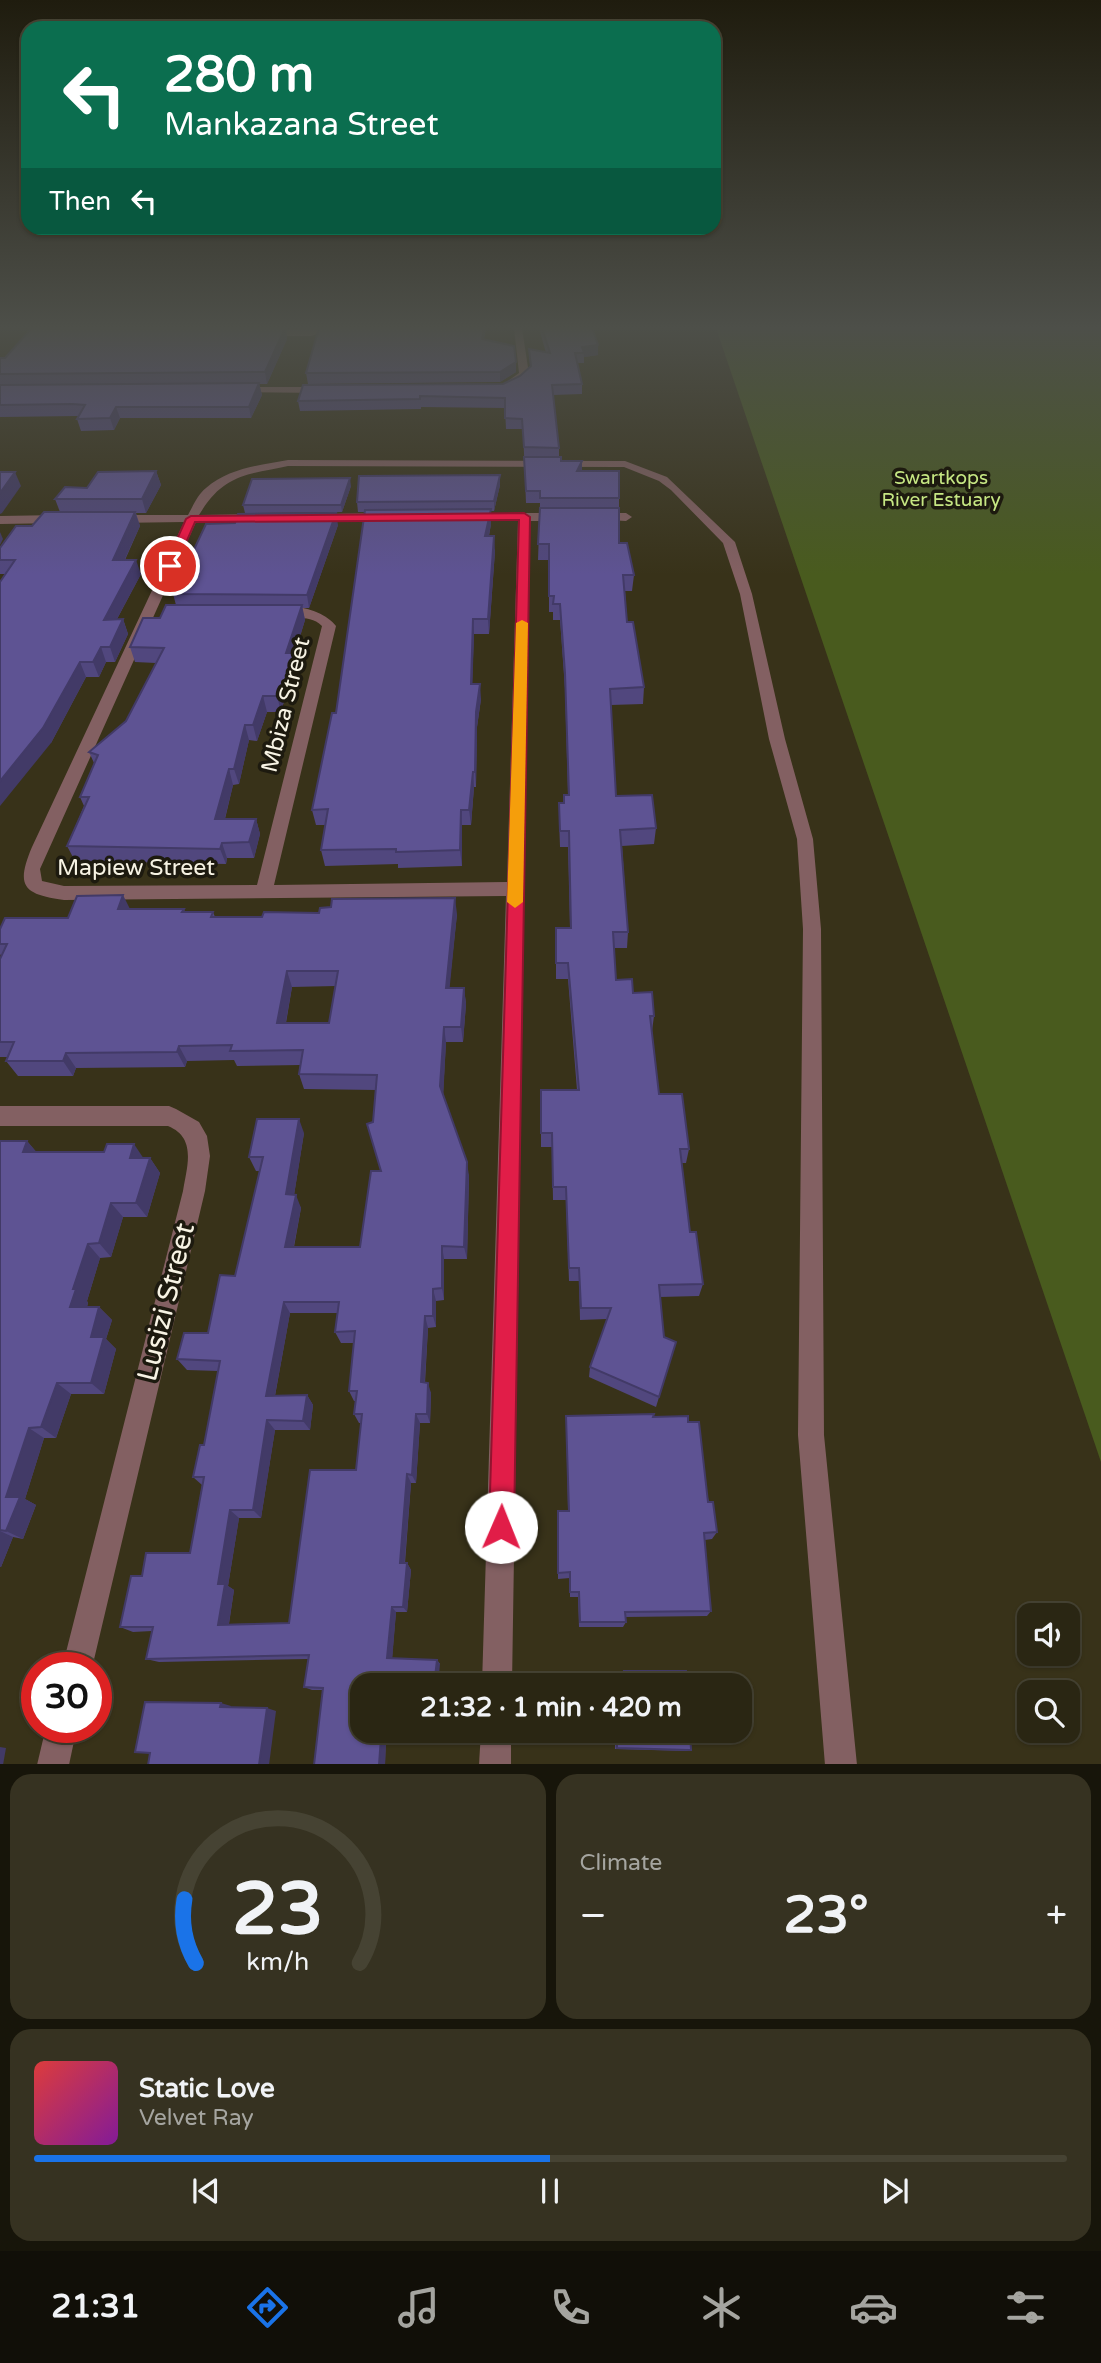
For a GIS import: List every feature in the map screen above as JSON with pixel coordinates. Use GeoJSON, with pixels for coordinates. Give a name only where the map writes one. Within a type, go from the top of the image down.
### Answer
{"type":"FeatureCollection","features":[{"type":"Feature","properties":{"kind":"street","name":"Mapiew Street"},"geometry":{"type":"LineString","coordinates":[[516,889],[64,893],[42,890],[32,880],[31,869],[40,847],[157,613],[191,519],[208,491],[241,472],[288,463],[625,464],[663,479],[704,514],[729,542],[746,594],[777,739],[805,839],[813,929],[811,1435],[841,1764]]}},
{"type":"Feature","properties":{"kind":"street"},"geometry":{"type":"LineString","coordinates":[[308,518],[402,517]]}},
{"type":"Feature","properties":{"kind":"street"},"geometry":{"type":"LineString","coordinates":[[457,517],[626,517]]}},
{"type":"Feature","properties":{"kind":"street"},"geometry":{"type":"LineString","coordinates":[[497,1673],[524,517]]}},
{"type":"Feature","properties":{"kind":"street"},"geometry":{"type":"LineString","coordinates":[[95,519],[268,518]]}},
{"type":"Feature","properties":{"kind":"street"},"geometry":{"type":"LineString","coordinates":[[0,520],[24,524],[68,519]]}},
{"type":"Feature","properties":{"kind":"street","name":"Mbiza Street"},"geometry":{"type":"LineString","coordinates":[[264,891],[329,626],[324,619],[314,615],[267,613]]}},
{"type":"Feature","properties":{"kind":"street","name":"Lusizi Street"},"geometry":{"type":"LineString","coordinates":[[0,1116],[169,1116],[193,1128],[200,1144],[194,1191],[80,1652]]}},
{"type":"Feature","properties":{"kind":"street"},"geometry":{"type":"LineString","coordinates":[[53,1764],[58,1743]]}},
{"type":"Feature","properties":{"kind":"street"},"geometry":{"type":"LineString","coordinates":[[495,1764],[496,1743]]}},
{"type":"Feature","properties":{"kind":"green space","name":"Swartkops River Estuary"},"geometry":{"type":"Polygon","coordinates":[[[744,410],[1101,410],[1101,1462],[744,410]]]}},
{"type":"Feature","properties":{"kind":"building"},"geometry":{"type":"Polygon","coordinates":[[[82,410],[114,410],[110,418],[77,419],[82,410]]]}},
{"type":"Feature","properties":{"kind":"building"},"geometry":{"type":"Polygon","coordinates":[[[505,410],[555,410],[559,448],[524,447],[522,419],[505,418],[505,410]]]}},
{"type":"Feature","properties":{"kind":"building"},"geometry":{"type":"Polygon","coordinates":[[[524,457],[561,457],[561,461],[582,461],[577,471],[619,471],[619,498],[540,498],[540,491],[526,491],[524,457]]]}},
{"type":"Feature","properties":{"kind":"building"},"geometry":{"type":"Polygon","coordinates":[[[156,471],[142,499],[55,499],[65,487],[87,488],[98,472],[156,471]]]}},
{"type":"Feature","properties":{"kind":"building"},"geometry":{"type":"Polygon","coordinates":[[[0,472],[15,472],[0,493],[0,472]]]}},
{"type":"Feature","properties":{"kind":"building"},"geometry":{"type":"Polygon","coordinates":[[[500,475],[494,501],[357,502],[359,476],[500,475]]]}},
{"type":"Feature","properties":{"kind":"building"},"geometry":{"type":"Polygon","coordinates":[[[350,478],[341,505],[243,505],[252,479],[350,478]]]}},
{"type":"Feature","properties":{"kind":"building"},"geometry":{"type":"Polygon","coordinates":[[[540,508],[619,508],[619,543],[627,543],[634,575],[623,575],[627,622],[633,622],[644,687],[610,689],[616,796],[652,795],[656,828],[620,830],[628,932],[613,932],[616,980],[632,979],[633,993],[652,992],[654,1016],[650,1016],[659,1094],[682,1094],[689,1149],[680,1149],[690,1232],[696,1232],[703,1284],[659,1285],[664,1337],[676,1342],[659,1397],[590,1367],[611,1308],[581,1308],[579,1268],[569,1268],[566,1187],[553,1187],[552,1133],[541,1133],[541,1090],[579,1090],[568,963],[556,963],[556,928],[571,928],[569,831],[560,831],[559,803],[564,803],[564,795],[569,795],[565,673],[560,604],[553,604],[554,596],[549,596],[549,544],[538,544],[540,508]]]}},
{"type":"Feature","properties":{"kind":"building"},"geometry":{"type":"Polygon","coordinates":[[[491,509],[485,536],[494,536],[488,619],[473,619],[471,684],[480,684],[476,712],[475,772],[469,810],[461,810],[460,850],[321,850],[328,809],[312,810],[332,713],[336,713],[365,510],[491,509]]]}},
{"type":"Feature","properties":{"kind":"building"},"geometry":{"type":"Polygon","coordinates":[[[44,512],[135,512],[113,560],[136,560],[104,620],[123,619],[110,647],[101,647],[93,662],[80,662],[43,728],[0,781],[0,582],[15,560],[0,560],[0,548],[16,526],[32,526],[44,512]]]}},
{"type":"Feature","properties":{"kind":"building"},"geometry":{"type":"Polygon","coordinates":[[[336,513],[307,595],[173,594],[206,524],[235,523],[238,514],[336,513]]]}},
{"type":"Feature","properties":{"kind":"building"},"geometry":{"type":"Polygon","coordinates":[[[166,605],[302,605],[286,653],[295,653],[283,686],[277,696],[263,696],[253,725],[245,725],[234,769],[229,769],[215,819],[256,819],[249,842],[222,843],[220,849],[67,846],[89,797],[80,797],[98,755],[89,752],[126,721],[164,648],[130,647],[143,618],[160,618],[166,605]]]}},
{"type":"Feature","properties":{"kind":"building"},"geometry":{"type":"Polygon","coordinates":[[[123,895],[118,909],[184,909],[182,912],[213,912],[211,917],[262,917],[264,912],[319,913],[320,908],[331,907],[332,899],[455,898],[446,988],[464,988],[461,1027],[444,1027],[440,1086],[467,1162],[464,1247],[442,1246],[442,1288],[433,1289],[433,1316],[425,1316],[421,1382],[428,1383],[427,1414],[416,1414],[412,1475],[407,1474],[400,1563],[407,1563],[403,1607],[392,1607],[387,1658],[437,1660],[435,1673],[350,1673],[350,1743],[381,1743],[379,1764],[314,1764],[323,1688],[304,1687],[309,1655],[146,1659],[153,1627],[120,1627],[131,1576],[142,1576],[146,1553],[190,1553],[204,1477],[193,1477],[200,1445],[204,1445],[220,1361],[177,1359],[184,1333],[208,1333],[220,1275],[235,1276],[263,1157],[249,1157],[257,1119],[299,1119],[286,1194],[296,1195],[285,1247],[360,1247],[371,1171],[381,1171],[367,1124],[373,1122],[377,1075],[299,1074],[303,1050],[230,1051],[232,1045],[179,1046],[177,1052],[66,1053],[63,1061],[6,1061],[14,1042],[0,1042],[0,959],[7,944],[0,944],[0,929],[5,918],[68,918],[77,896],[123,895]],[[287,971],[277,1023],[329,1023],[338,971],[287,971]],[[284,1302],[266,1396],[307,1395],[303,1421],[267,1420],[253,1510],[230,1510],[218,1584],[225,1584],[218,1625],[289,1623],[310,1470],[356,1470],[362,1414],[354,1414],[357,1391],[349,1391],[355,1331],[335,1332],[339,1302],[284,1302]]]}},
{"type":"Feature","properties":{"kind":"building"},"geometry":{"type":"Polygon","coordinates":[[[0,1141],[27,1141],[23,1152],[104,1152],[107,1144],[134,1144],[130,1158],[150,1158],[136,1203],[111,1203],[99,1243],[88,1244],[70,1307],[99,1307],[91,1337],[104,1337],[91,1383],[57,1383],[41,1427],[29,1428],[6,1497],[20,1497],[6,1531],[0,1530],[0,1141]]]}},
{"type":"Feature","properties":{"kind":"building"},"geometry":{"type":"Polygon","coordinates":[[[654,1414],[653,1417],[688,1416],[688,1422],[699,1422],[708,1502],[713,1502],[717,1532],[704,1533],[711,1611],[625,1612],[626,1622],[580,1622],[579,1592],[570,1592],[570,1572],[558,1573],[558,1511],[569,1511],[566,1416],[654,1414]]]}},
{"type":"Feature","properties":{"kind":"building"},"geometry":{"type":"Polygon","coordinates":[[[624,1671],[686,1673],[624,1673],[624,1671]]]}},
{"type":"Feature","properties":{"kind":"building"},"geometry":{"type":"Polygon","coordinates":[[[145,1702],[221,1703],[220,1707],[267,1708],[259,1764],[148,1764],[150,1753],[135,1752],[145,1702]]]}},
{"type":"Feature","properties":{"kind":"building"},"geometry":{"type":"Polygon","coordinates":[[[617,1743],[691,1743],[691,1750],[617,1748],[617,1743]]]}},
{"type":"Feature","properties":{"kind":"slow traffic"},"geometry":{"type":"LineString","coordinates":[[515,902],[522,623]]}},
{"type":"Feature","properties":{"kind":"route"},"geometry":{"type":"LineString","coordinates":[[170,566],[191,519],[524,517],[501,1527]]}}]}
